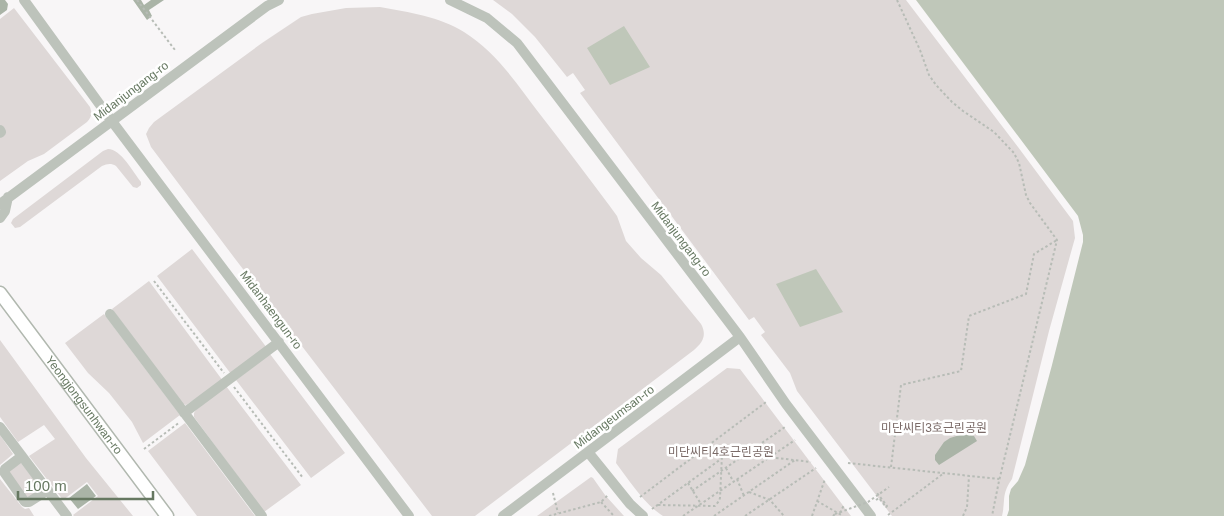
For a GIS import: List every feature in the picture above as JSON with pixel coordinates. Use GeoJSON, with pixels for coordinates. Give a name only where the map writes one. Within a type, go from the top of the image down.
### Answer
{"type":"FeatureCollection","features":[{"type":"Feature","properties":{"kind":"main road","name":"Yeongjongsunhwan-ro"},"geometry":{"type":"LineString","coordinates":[[0,293],[167,516]]}},
{"type":"Feature","properties":{"kind":"street","name":"Midanhaengun-ro"},"geometry":{"type":"LineString","coordinates":[[24,0],[410,516]]}},
{"type":"Feature","properties":{"kind":"street","name":"Midanjungang-ro"},"geometry":{"type":"LineString","coordinates":[[0,204],[4,197],[112,120],[264,3],[279,0]]}},
{"type":"Feature","properties":{"kind":"street","name":"Midanjungang-ro"},"geometry":{"type":"LineString","coordinates":[[450,0],[487,18],[517,43],[740,337],[786,404],[871,516]]}},
{"type":"Feature","properties":{"kind":"street"},"geometry":{"type":"LineString","coordinates":[[0,218],[4,211],[4,197]]}},
{"type":"Feature","properties":{"kind":"street"},"geometry":{"type":"LineString","coordinates":[[110,314],[262,516]]}},
{"type":"Feature","properties":{"kind":"street","name":"Midangeumsan-ro"},"geometry":{"type":"LineString","coordinates":[[503,516],[740,337]]}},
{"type":"Feature","properties":{"kind":"street"},"geometry":{"type":"LineString","coordinates":[[186,415],[279,342]]}},
{"type":"Feature","properties":{"kind":"street"},"geometry":{"type":"LineString","coordinates":[[0,427],[66,516]]}},
{"type":"Feature","properties":{"kind":"street"},"geometry":{"type":"LineString","coordinates":[[588,452],[630,504],[643,516]]}},
{"type":"Feature","properties":{"kind":"street"},"geometry":{"type":"LineString","coordinates":[[22,456],[5,469],[4,472],[25,502],[29,502],[48,490]]}},
{"type":"Feature","properties":{"kind":"path"},"geometry":{"type":"LineString","coordinates":[[137,0],[175,50]]}},
{"type":"Feature","properties":{"kind":"path"},"geometry":{"type":"LineString","coordinates":[[897,0],[936,85],[963,111],[994,132],[1014,153],[1019,163],[1026,195],[1057,240],[999,479],[992,516]]}},
{"type":"Feature","properties":{"kind":"path"},"geometry":{"type":"LineString","coordinates":[[891,468],[901,385],[961,371],[969,316],[1026,294],[1034,254],[1057,240]]}},
{"type":"Feature","properties":{"kind":"path"},"geometry":{"type":"LineString","coordinates":[[640,497],[766,402]]}},
{"type":"Feature","properties":{"kind":"path"},"geometry":{"type":"LineString","coordinates":[[144,449],[186,415]]}},
{"type":"Feature","properties":{"kind":"path"},"geometry":{"type":"LineString","coordinates":[[692,491],[785,426]]}},
{"type":"Feature","properties":{"kind":"path"},"geometry":{"type":"LineString","coordinates":[[684,515],[795,440]]}},
{"type":"Feature","properties":{"kind":"path"},"geometry":{"type":"LineString","coordinates":[[658,505],[715,506],[719,502],[722,455],[726,452],[811,462]]}},
{"type":"Feature","properties":{"kind":"path"},"geometry":{"type":"LineString","coordinates":[[652,509],[722,459]]}},
{"type":"Feature","properties":{"kind":"path"},"geometry":{"type":"LineString","coordinates":[[714,516],[795,460]]}},
{"type":"Feature","properties":{"kind":"path"},"geometry":{"type":"LineString","coordinates":[[848,463],[999,479]]}},
{"type":"Feature","properties":{"kind":"path"},"geometry":{"type":"LineString","coordinates":[[726,468],[734,482]]}},
{"type":"Feature","properties":{"kind":"path"},"geometry":{"type":"LineString","coordinates":[[745,516],[816,468]]}},
{"type":"Feature","properties":{"kind":"path"},"geometry":{"type":"LineString","coordinates":[[888,515],[944,473]]}},
{"type":"Feature","properties":{"kind":"path"},"geometry":{"type":"LineString","coordinates":[[963,516],[967,508],[969,476]]}},
{"type":"Feature","properties":{"kind":"path"},"geometry":{"type":"LineString","coordinates":[[812,516],[825,479]]}},
{"type":"Feature","properties":{"kind":"path"},"geometry":{"type":"LineString","coordinates":[[737,480],[744,496]]}},
{"type":"Feature","properties":{"kind":"path"},"geometry":{"type":"LineString","coordinates":[[688,483],[700,505]]}},
{"type":"Feature","properties":{"kind":"path"},"geometry":{"type":"LineString","coordinates":[[832,516],[868,502],[889,486]]}},
{"type":"Feature","properties":{"kind":"path"},"geometry":{"type":"LineString","coordinates":[[749,492],[770,500],[784,516]]}},
{"type":"Feature","properties":{"kind":"path"},"geometry":{"type":"LineString","coordinates":[[553,493],[558,514]]}},
{"type":"Feature","properties":{"kind":"path"},"geometry":{"type":"LineString","coordinates":[[876,500],[878,498],[887,506],[878,494]]}},
{"type":"Feature","properties":{"kind":"path"},"geometry":{"type":"LineString","coordinates":[[549,516],[601,502],[608,495]]}},
{"type":"Feature","properties":{"kind":"path"},"geometry":{"type":"LineString","coordinates":[[817,501],[843,516]]}},
{"type":"Feature","properties":{"kind":"path"},"geometry":{"type":"LineString","coordinates":[[601,502],[614,516]]}},
{"type":"Feature","properties":{"kind":"path"},"geometry":{"type":"LineString","coordinates":[[840,513],[844,505]]}},
{"type":"Feature","properties":{"kind":"path"},"geometry":{"type":"LineString","coordinates":[[684,515],[690,516]]}},
{"type":"Feature","properties":{"kind":"green space","name":"미단씨티3호근린공원"},"geometry":{"type":"Polygon","coordinates":[[[493,0],[906,0],[1073,221],[1075,238],[1049,331],[1012,479],[1005,493],[1002,516],[892,516],[797,391],[790,373],[761,335],[765,332],[754,317],[749,320],[580,93],[585,90],[573,73],[567,77],[535,37],[512,14],[493,0]]]}},
{"type":"Feature","properties":{"kind":"green space"},"geometry":{"type":"Polygon","coordinates":[[[380,7],[445,22],[476,40],[496,59],[617,216],[626,241],[641,258],[661,275],[701,324],[704,332],[702,341],[694,350],[475,516],[432,516],[151,147],[146,134],[154,122],[262,43],[301,17],[346,8],[380,7]]]}},
{"type":"Feature","properties":{"kind":"green space"},"geometry":{"type":"Polygon","coordinates":[[[14,8],[90,107],[91,115],[87,122],[44,154],[28,161],[0,181],[0,138],[6,133],[0,125],[0,19],[14,8]]]}},
{"type":"Feature","properties":{"kind":"green space"},"geometry":{"type":"Polygon","coordinates":[[[108,149],[113,150],[122,157],[141,182],[141,185],[137,188],[133,187],[116,166],[111,164],[104,165],[20,227],[15,228],[11,223],[13,219],[108,149]]]}},
{"type":"Feature","properties":{"kind":"green space"},"geometry":{"type":"Polygon","coordinates":[[[192,249],[267,348],[231,374],[157,276],[192,249]]]}},
{"type":"Feature","properties":{"kind":"green space"},"geometry":{"type":"Polygon","coordinates":[[[149,281],[223,381],[186,405],[183,404],[112,309],[149,281]]]}},
{"type":"Feature","properties":{"kind":"green space"},"geometry":{"type":"Polygon","coordinates":[[[104,314],[180,415],[143,443],[132,422],[109,393],[88,373],[65,343],[104,314]]]}},
{"type":"Feature","properties":{"kind":"green space"},"geometry":{"type":"Polygon","coordinates":[[[0,340],[86,458],[133,516],[73,515],[98,496],[87,482],[63,500],[29,456],[55,439],[44,425],[18,442],[0,417],[0,340]]]}},
{"type":"Feature","properties":{"kind":"green space"},"geometry":{"type":"Polygon","coordinates":[[[270,354],[345,453],[311,478],[236,380],[270,354]]]}},
{"type":"Feature","properties":{"kind":"green space","name":"미단씨티4호근린공원"},"geometry":{"type":"Polygon","coordinates":[[[727,368],[740,369],[851,516],[663,516],[638,492],[616,463],[618,449],[727,368]]]}},
{"type":"Feature","properties":{"kind":"green space"},"geometry":{"type":"Polygon","coordinates":[[[226,386],[301,485],[264,512],[194,417],[196,410],[226,386]]]}},
{"type":"Feature","properties":{"kind":"green space"},"geometry":{"type":"Polygon","coordinates":[[[185,423],[255,516],[197,516],[148,451],[185,423]]]}},
{"type":"Feature","properties":{"kind":"green space"},"geometry":{"type":"Polygon","coordinates":[[[0,435],[13,454],[0,465],[0,435]]]}},
{"type":"Feature","properties":{"kind":"green space"},"geometry":{"type":"Polygon","coordinates":[[[20,463],[41,489],[27,498],[8,472],[20,463]]]}},
{"type":"Feature","properties":{"kind":"green space"},"geometry":{"type":"Polygon","coordinates":[[[591,477],[624,516],[537,516],[591,477]]]}},
{"type":"Feature","properties":{"kind":"green space"},"geometry":{"type":"Polygon","coordinates":[[[0,479],[22,507],[25,509],[29,508],[34,516],[0,516],[0,479]]]}},
{"type":"Feature","properties":{"kind":"shaded area"},"geometry":{"type":"Polygon","coordinates":[[[916,0],[1224,0],[1224,516],[1007,516],[1011,489],[1018,481],[1025,465],[1052,365],[1083,242],[1083,235],[1078,216],[916,0]]]}},
{"type":"Feature","properties":{"kind":"shaded area"},"geometry":{"type":"Polygon","coordinates":[[[624,26],[650,67],[610,85],[587,48],[624,26]]]}},
{"type":"Feature","properties":{"kind":"shaded area"},"geometry":{"type":"Polygon","coordinates":[[[816,269],[843,312],[800,327],[776,284],[816,269]]]}},
{"type":"Feature","properties":{"kind":"building"},"geometry":{"type":"Polygon","coordinates":[[[0,0],[5,0],[8,4],[7,10],[0,15],[0,0]]]}},
{"type":"Feature","properties":{"kind":"building"},"geometry":{"type":"Polygon","coordinates":[[[133,0],[141,0],[144,5],[151,0],[164,0],[149,10],[152,16],[147,20],[133,0]]]}},
{"type":"Feature","properties":{"kind":"building"},"geometry":{"type":"Polygon","coordinates":[[[963,434],[974,436],[977,441],[939,465],[935,460],[935,455],[944,442],[963,434]]]}},
{"type":"Feature","properties":{"kind":"building"},"geometry":{"type":"Polygon","coordinates":[[[87,484],[96,496],[78,509],[69,498],[87,484]]]}}]}
